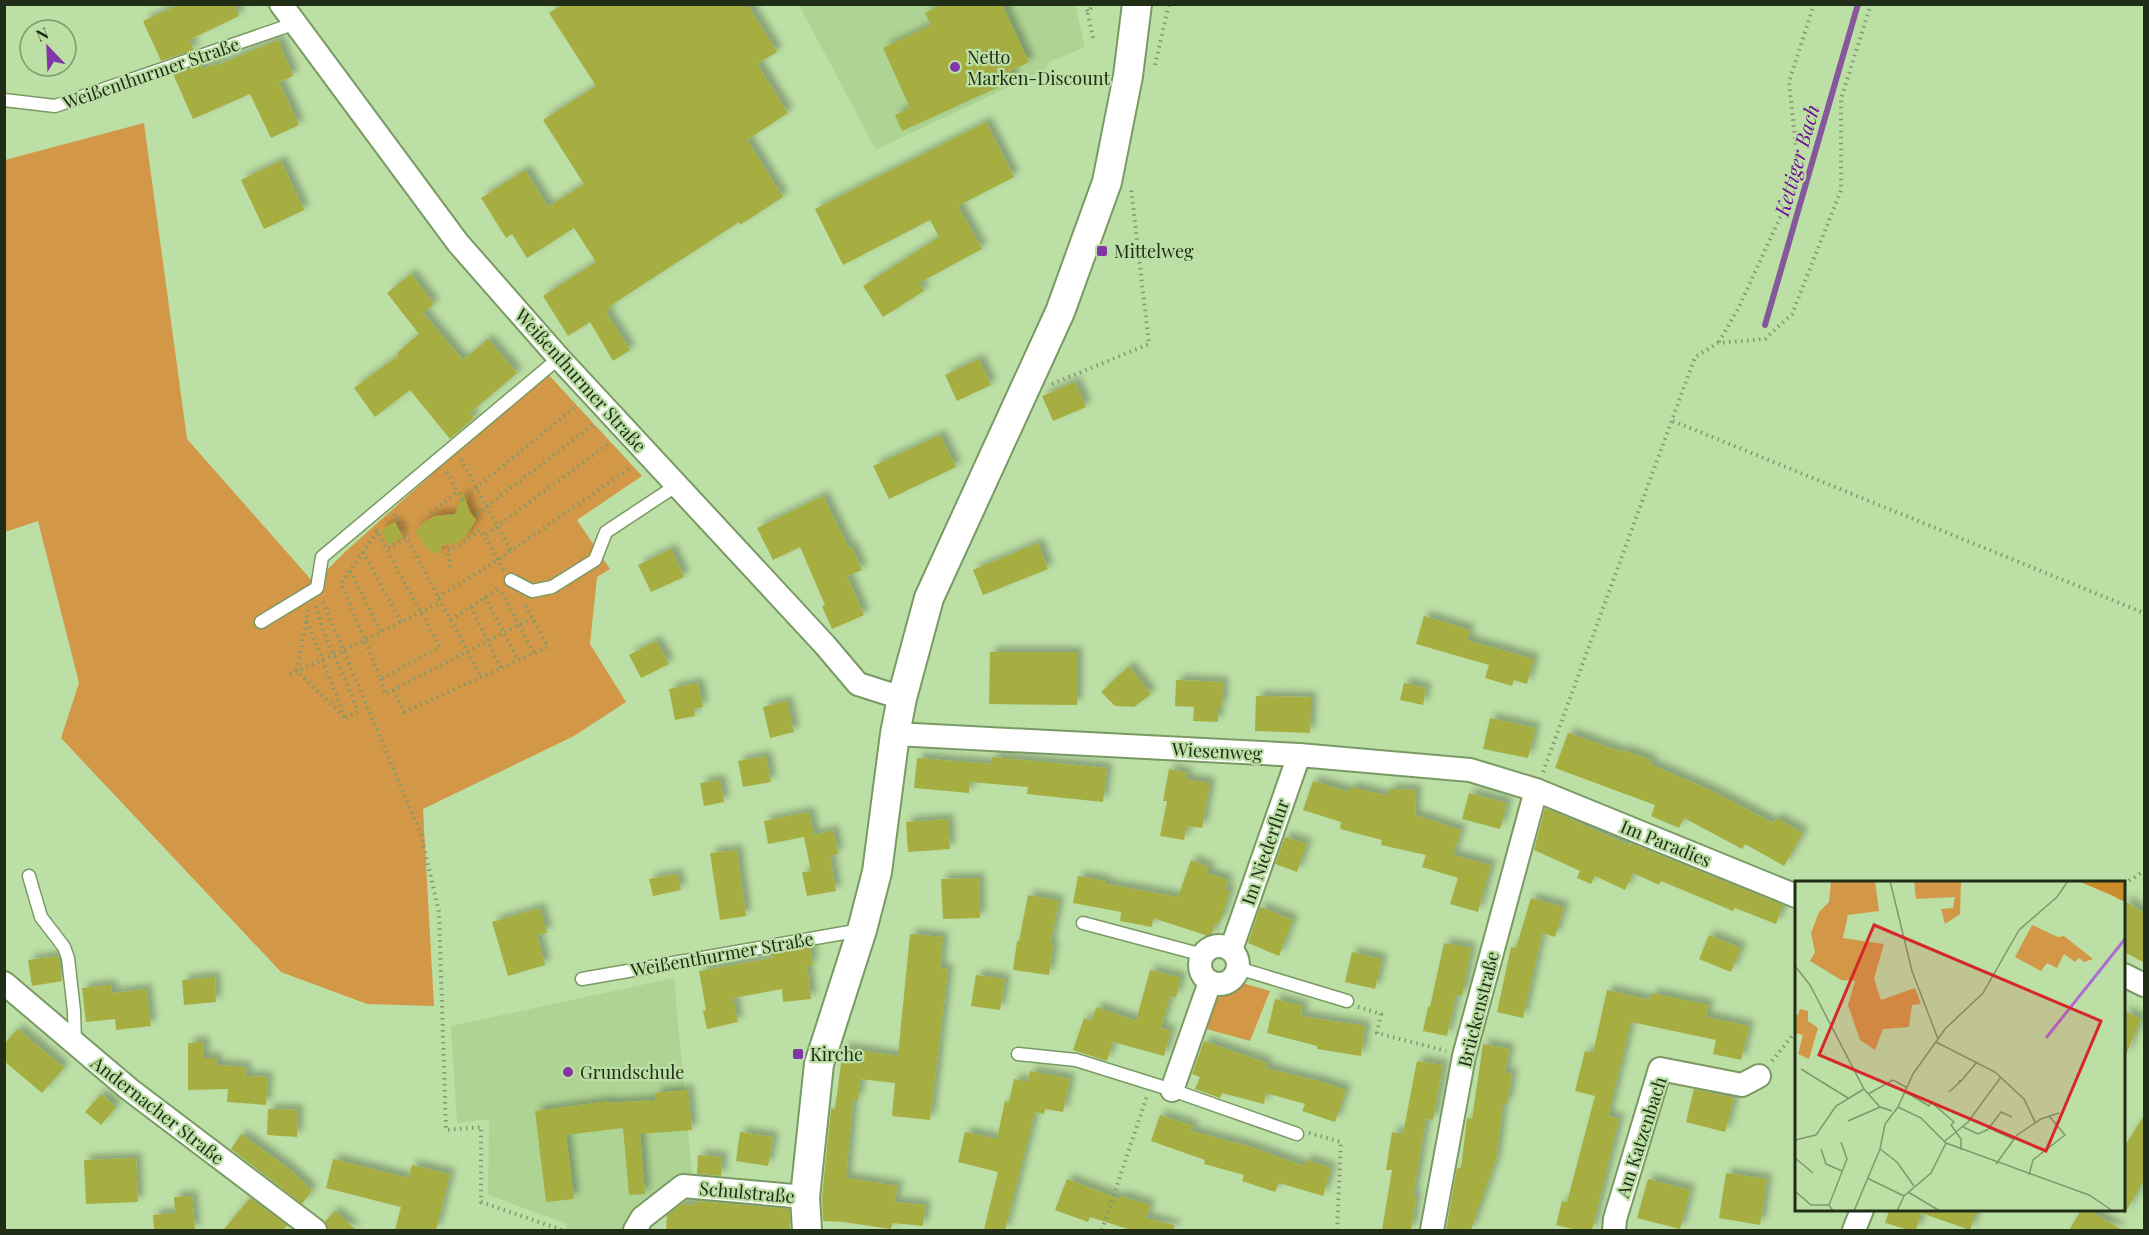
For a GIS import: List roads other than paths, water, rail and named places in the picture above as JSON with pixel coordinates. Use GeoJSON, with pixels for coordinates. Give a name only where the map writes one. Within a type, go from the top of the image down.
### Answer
{"type":"FeatureCollection","features":[{"type":"Feature","properties":{"kind":"street","name":"Weißenthurmer Straße"},"geometry":{"type":"LineString","coordinates":[[281,4],[458,243],[560,358],[825,645],[858,684],[902,698]]}},
{"type":"Feature","properties":{"kind":"street"},"geometry":{"type":"LineString","coordinates":[[807,1230],[806,1197],[819,1064],[862,930],[877,872],[895,734],[902,698],[929,598],[1060,312],[1107,182],[1128,76],[1137,4]]}},
{"type":"Feature","properties":{"kind":"street","name":"Wiesenweg"},"geometry":{"type":"LineString","coordinates":[[895,734],[1299,755],[1470,770],[1536,790]]}},
{"type":"Feature","properties":{"kind":"street","name":"Im Niederflur"},"geometry":{"type":"LineString","coordinates":[[1235,959],[1299,755]]}},
{"type":"Feature","properties":{"kind":"street","name":"Im Paradies"},"geometry":{"type":"LineString","coordinates":[[1536,790],[1795,895]]}},
{"type":"Feature","properties":{"kind":"street","name":"Brückenstraße"},"geometry":{"type":"LineString","coordinates":[[1432,1230],[1464,1056],[1536,790]]}},
{"type":"Feature","properties":{"kind":"street"},"geometry":{"type":"LineString","coordinates":[[1221,946],[1235,959],[1235,977],[1224,984],[1210,982],[1204,977],[1200,962],[1203,955],[1214,947],[1221,946]]}},
{"type":"Feature","properties":{"kind":"street"},"geometry":{"type":"LineString","coordinates":[[2125,975],[2145,985]]}},
{"type":"Feature","properties":{"kind":"street"},"geometry":{"type":"LineString","coordinates":[[1172,1090],[1210,982]]}},
{"type":"Feature","properties":{"kind":"street","name":"Andernacher Straße"},"geometry":{"type":"LineString","coordinates":[[4,984],[129,1089],[315,1230]]}},
{"type":"Feature","properties":{"kind":"street","name":"Am Katzenbach"},"geometry":{"type":"LineString","coordinates":[[1614,1230],[1615,1219],[1660,1069],[1742,1085],[1759,1076]]}},
{"type":"Feature","properties":{"kind":"street","name":"Schulstraße"},"geometry":{"type":"LineString","coordinates":[[635,1230],[642,1218],[683,1186],[806,1197]]}},
{"type":"Feature","properties":{"kind":"street"},"geometry":{"type":"LineString","coordinates":[[1854,1230],[1861,1211]]}},
{"type":"Feature","properties":{"kind":"lane","name":"Weißenthurmer Straße"},"geometry":{"type":"LineString","coordinates":[[4,99],[55,106],[296,23]]}},
{"type":"Feature","properties":{"kind":"lane"},"geometry":{"type":"LineString","coordinates":[[261,622],[315,590],[322,557],[560,358]]}},
{"type":"Feature","properties":{"kind":"lane"},"geometry":{"type":"LineString","coordinates":[[511,580],[532,591],[552,587],[595,560],[606,532],[677,485]]}},
{"type":"Feature","properties":{"kind":"lane"},"geometry":{"type":"LineString","coordinates":[[29,876],[41,917],[64,947],[68,958],[75,1044]]}},
{"type":"Feature","properties":{"kind":"lane"},"geometry":{"type":"LineString","coordinates":[[1083,923],[1203,955]]}},
{"type":"Feature","properties":{"kind":"lane","name":"Weißenthurmer Straße"},"geometry":{"type":"LineString","coordinates":[[582,979],[862,930]]}},
{"type":"Feature","properties":{"kind":"lane"},"geometry":{"type":"LineString","coordinates":[[1235,959],[1347,1001]]}},
{"type":"Feature","properties":{"kind":"lane"},"geometry":{"type":"LineString","coordinates":[[1018,1054],[1076,1060],[1172,1090],[1297,1134]]}},
{"type":"Feature","properties":{"kind":"waterway","name":"Kettiger Bach"},"geometry":{"type":"LineString","coordinates":[[1765,325],[1858,4]]}},
{"type":"Feature","properties":{"kind":"place","name":"Netto Marken-Discount"},"geometry":{"type":"Point","coordinates":[955,67]}},
{"type":"Feature","properties":{"kind":"place","name":"Mittelweg"},"geometry":{"type":"Point","coordinates":[1102,251]}},
{"type":"Feature","properties":{"kind":"place","name":"Kirche"},"geometry":{"type":"Point","coordinates":[798,1054]}},
{"type":"Feature","properties":{"kind":"place","name":"Grundschule"},"geometry":{"type":"Point","coordinates":[568,1072]}}]}
